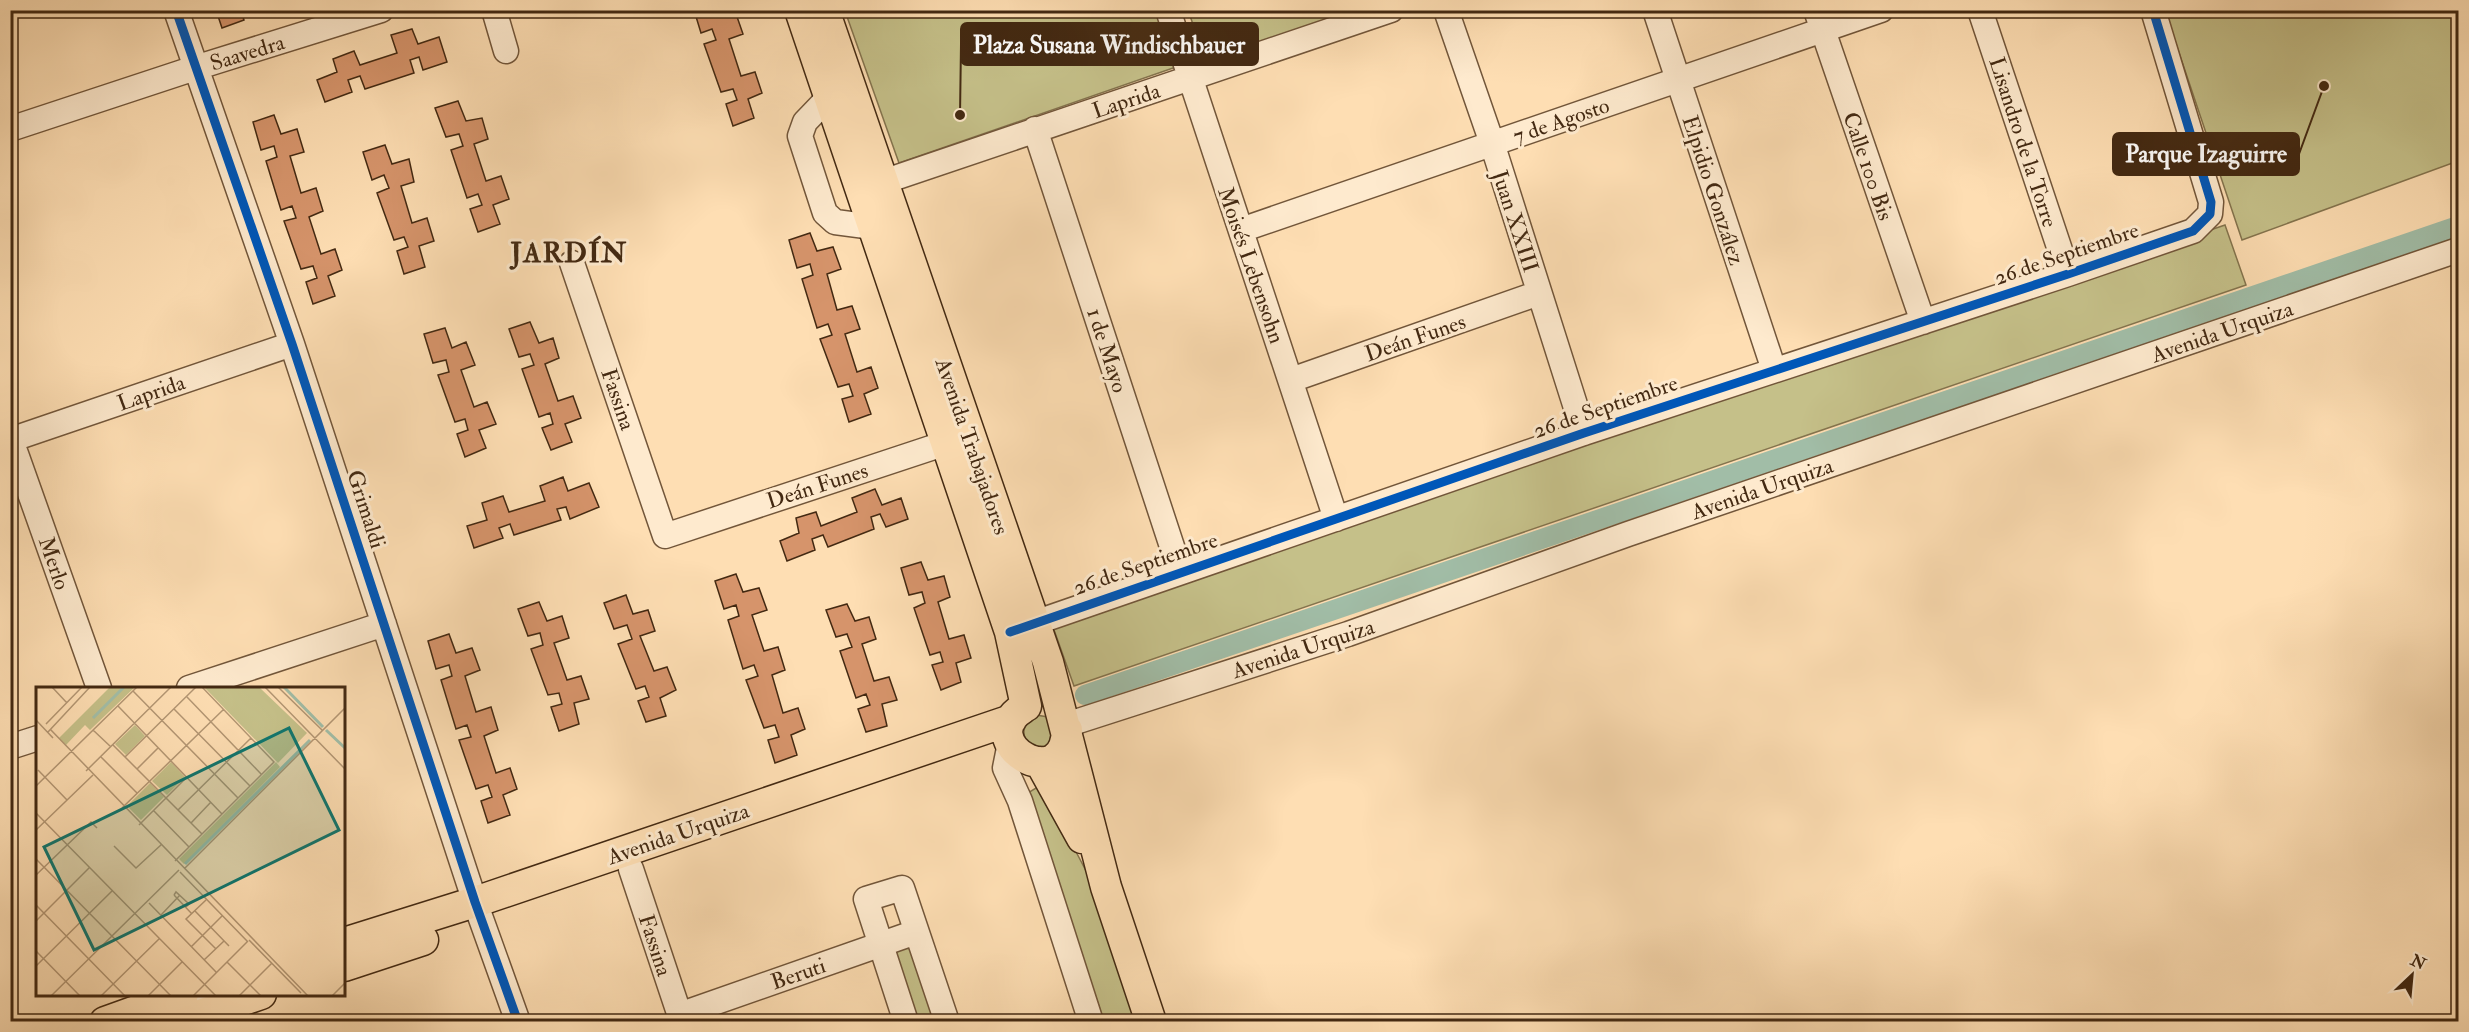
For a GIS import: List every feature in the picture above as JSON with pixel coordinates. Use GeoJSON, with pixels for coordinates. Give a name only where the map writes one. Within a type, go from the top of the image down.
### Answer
{"type":"FeatureCollection","features":[{"type":"Feature","properties":{"kind":"main road","name":"Avenida Trabajadores"},"geometry":{"type":"LineString","coordinates":[[800,10],[829,97],[871,186],[873,227],[958,441]]}},
{"type":"Feature","properties":{"kind":"main road","name":"Avenida Trabajadores"},"geometry":{"type":"LineString","coordinates":[[824,10],[871,186],[958,441],[1022,627],[1048,662],[1106,887],[1151,1022]]}},
{"type":"Feature","properties":{"kind":"main road","name":"Avenida Trabajadores"},"geometry":{"type":"LineString","coordinates":[[1014,728],[1022,627]]}},
{"type":"Feature","properties":{"kind":"main road"},"geometry":{"type":"LineString","coordinates":[[1043,704],[1051,707],[1065,725],[1067,739],[1057,755],[1037,762],[1021,757],[1014,728],[1043,704]]}},
{"type":"Feature","properties":{"kind":"main road","name":"Avenida Urquiza"},"geometry":{"type":"LineString","coordinates":[[345,966],[479,911],[1014,728]]}},
{"type":"Feature","properties":{"kind":"main road","name":"Avenida Urquiza"},"geometry":{"type":"LineString","coordinates":[[345,943],[479,911],[631,869],[914,770],[1014,728]]}},
{"type":"Feature","properties":{"kind":"main road","name":"Avenida Trabajadores"},"geometry":{"type":"LineString","coordinates":[[1037,762],[1069,812],[1106,887]]}},
{"type":"Feature","properties":{"kind":"main road"},"geometry":{"type":"LineString","coordinates":[[105,1022],[177,996]]}},
{"type":"Feature","properties":{"kind":"main road"},"geometry":{"type":"LineString","coordinates":[[198,1013],[254,996]]}},
{"type":"Feature","properties":{"kind":"street","name":"Grimaldi"},"geometry":{"type":"LineString","coordinates":[[176,10],[292,344],[479,911],[518,1022]]}},
{"type":"Feature","properties":{"kind":"street","name":"Saavedra"},"geometry":{"type":"LineString","coordinates":[[10,129],[381,10]]}},
{"type":"Feature","properties":{"kind":"street"},"geometry":{"type":"LineString","coordinates":[[494,10],[506,51]]}},
{"type":"Feature","properties":{"kind":"street","name":"Moisés Lebensohn"},"geometry":{"type":"LineString","coordinates":[[1168,10],[1336,519]]}},
{"type":"Feature","properties":{"kind":"street","name":"Laprida"},"geometry":{"type":"LineString","coordinates":[[871,186],[1391,10]]}},
{"type":"Feature","properties":{"kind":"street","name":"Juan XXIII"},"geometry":{"type":"LineString","coordinates":[[1446,10],[1584,433]]}},
{"type":"Feature","properties":{"kind":"street","name":"Elpidio González"},"geometry":{"type":"LineString","coordinates":[[1655,10],[1774,370]]}},
{"type":"Feature","properties":{"kind":"street","name":"7 de Agosto"},"geometry":{"type":"LineString","coordinates":[[1241,230],[1677,80],[1820,21],[1881,10]]}},
{"type":"Feature","properties":{"kind":"street","name":"Lisandro de la Torre"},"geometry":{"type":"LineString","coordinates":[[1980,10],[2068,274]]}},
{"type":"Feature","properties":{"kind":"street","name":"26 de Septiembre"},"geometry":{"type":"LineString","coordinates":[[1022,627],[1584,433],[2193,231],[2210,214],[2211,202],[2207,182],[2153,10]]}},
{"type":"Feature","properties":{"kind":"street","name":"Calle 100 Bis"},"geometry":{"type":"LineString","coordinates":[[1820,21],[1923,322]]}},
{"type":"Feature","properties":{"kind":"street"},"geometry":{"type":"LineString","coordinates":[[829,97],[805,122],[800,136],[825,213],[835,222],[873,227]]}},
{"type":"Feature","properties":{"kind":"street","name":"1 de Mayo"},"geometry":{"type":"LineString","coordinates":[[1035,129],[1180,571]]}},
{"type":"Feature","properties":{"kind":"street","name":"Avenida Urquiza"},"geometry":{"type":"LineString","coordinates":[[1065,725],[1348,634],[1639,531],[2458,250]]}},
{"type":"Feature","properties":{"kind":"street","name":"Fassina"},"geometry":{"type":"LineString","coordinates":[[572,263],[665,536]]}},
{"type":"Feature","properties":{"kind":"street","name":"Deán Funes"},"geometry":{"type":"LineString","coordinates":[[1291,380],[1539,293]]}},
{"type":"Feature","properties":{"kind":"street","name":"Laprida"},"geometry":{"type":"LineString","coordinates":[[11,439],[292,344]]}},
{"type":"Feature","properties":{"kind":"street","name":"Merlo"},"geometry":{"type":"LineString","coordinates":[[11,439],[99,687]]}},
{"type":"Feature","properties":{"kind":"street","name":"Deán Funes"},"geometry":{"type":"LineString","coordinates":[[665,536],[958,441]]}},
{"type":"Feature","properties":{"kind":"street"},"geometry":{"type":"LineString","coordinates":[[192,687],[384,624]]}},
{"type":"Feature","properties":{"kind":"street","name":"Avenida Trabajadores"},"geometry":{"type":"LineString","coordinates":[[1014,728],[1005,768],[1020,801],[1091,1022]]}},
{"type":"Feature","properties":{"kind":"street"},"geometry":{"type":"LineString","coordinates":[[10,747],[36,739]]}},
{"type":"Feature","properties":{"kind":"street"},"geometry":{"type":"LineString","coordinates":[[1020,801],[1023,777],[1037,762]]}},
{"type":"Feature","properties":{"kind":"street","name":"Fassina"},"geometry":{"type":"LineString","coordinates":[[631,869],[680,1018]]}},
{"type":"Feature","properties":{"kind":"street"},"geometry":{"type":"LineString","coordinates":[[906,1022],[866,900],[902,888],[946,1022]]}},
{"type":"Feature","properties":{"kind":"street","name":"Beruti"},"geometry":{"type":"LineString","coordinates":[[680,1018],[916,932]]}},
{"type":"Feature","properties":{"kind":"shaded area"},"geometry":{"type":"Polygon","coordinates":[[[1188,10],[1367,11],[1206,62],[1188,10]]]}},
{"type":"Feature","properties":{"kind":"shaded area"},"geometry":{"type":"Polygon","coordinates":[[[845,11],[1158,11],[1176,67],[899,163],[845,11]]]}},
{"type":"Feature","properties":{"kind":"shaded area"},"geometry":{"type":"Polygon","coordinates":[[[2165,11],[2458,11],[2458,161],[2242,240],[2165,11]]]}},
{"type":"Feature","properties":{"kind":"shaded area"},"geometry":{"type":"Polygon","coordinates":[[[2225,225],[2246,285],[1074,686],[1053,627],[2225,225]]]}},
{"type":"Feature","properties":{"kind":"shaded area"},"geometry":{"type":"Polygon","coordinates":[[[1036,715],[1048,717],[1054,742],[1040,750],[1026,742],[1024,733],[1027,724],[1036,715]]]}},
{"type":"Feature","properties":{"kind":"shaded area"},"geometry":{"type":"Polygon","coordinates":[[[1041,785],[1095,888],[1140,1021],[1104,1021],[1026,794],[1041,785]]]}},
{"type":"Feature","properties":{"kind":"shaded area"},"geometry":{"type":"Polygon","coordinates":[[[911,942],[937,1021],[914,1021],[890,949],[911,942]]]}},
{"type":"Feature","properties":{"kind":"building"},"geometry":{"type":"Polygon","coordinates":[[[216,10],[241,10],[244,20],[222,28],[216,10]]]}},
{"type":"Feature","properties":{"kind":"building"},"geometry":{"type":"Polygon","coordinates":[[[694,10],[720,10],[721,15],[735,11],[743,34],[729,39],[741,76],[755,72],[762,93],[748,99],[754,118],[733,126],[726,104],[737,100],[733,89],[721,92],[704,44],[716,40],[712,29],[701,33],[694,10]]]}},
{"type":"Feature","properties":{"kind":"building"},"geometry":{"type":"Polygon","coordinates":[[[412,29],[418,44],[439,37],[447,62],[423,70],[419,57],[410,60],[414,73],[365,89],[360,76],[348,80],[352,92],[325,102],[317,80],[337,72],[333,59],[354,51],[360,65],[397,53],[391,35],[412,29]]]}},
{"type":"Feature","properties":{"kind":"building"},"geometry":{"type":"Polygon","coordinates":[[[458,101],[466,121],[482,118],[488,139],[474,144],[486,181],[501,176],[509,199],[493,205],[500,224],[478,232],[470,209],[482,205],[478,194],[467,198],[451,150],[463,146],[459,134],[446,137],[435,108],[458,101]]]}},
{"type":"Feature","properties":{"kind":"building"},"geometry":{"type":"Polygon","coordinates":[[[274,115],[281,134],[297,129],[304,152],[290,156],[301,193],[316,188],[323,211],[309,217],[321,254],[335,249],[342,270],[328,276],[335,296],[313,304],[306,282],[317,278],[313,266],[301,269],[284,221],[296,218],[292,206],[281,210],[266,161],[277,157],[274,146],[261,150],[253,122],[274,115]]]}},
{"type":"Feature","properties":{"kind":"building"},"geometry":{"type":"Polygon","coordinates":[[[385,145],[392,164],[409,159],[414,182],[401,186],[412,223],[427,218],[434,241],[419,246],[425,267],[404,274],[397,251],[408,247],[404,237],[394,240],[377,193],[389,188],[384,175],[372,180],[363,152],[385,145]]]}},
{"type":"Feature","properties":{"kind":"building"},"geometry":{"type":"Polygon","coordinates":[[[810,233],[817,251],[833,247],[841,269],[827,274],[837,310],[852,306],[860,329],[845,334],[857,372],[871,367],[878,388],[864,394],[871,414],[849,422],[842,399],[853,396],[849,384],[838,387],[820,339],[832,335],[828,324],[817,328],[802,279],[813,275],[810,264],[797,268],[789,240],[810,233]]]}},
{"type":"Feature","properties":{"kind":"building"},"geometry":{"type":"Polygon","coordinates":[[[530,322],[539,343],[553,338],[559,358],[545,364],[558,401],[573,396],[581,418],[565,424],[572,442],[551,450],[542,428],[553,424],[550,413],[539,417],[522,369],[534,365],[530,354],[519,357],[509,329],[530,322]]]}},
{"type":"Feature","properties":{"kind":"building"},"geometry":{"type":"Polygon","coordinates":[[[445,328],[452,348],[466,342],[475,365],[461,370],[474,407],[487,402],[496,424],[479,430],[486,448],[465,457],[457,434],[468,430],[465,419],[455,422],[438,375],[449,372],[446,360],[433,363],[424,334],[445,328]]]}},
{"type":"Feature","properties":{"kind":"building"},"geometry":{"type":"Polygon","coordinates":[[[563,477],[568,491],[589,483],[599,507],[570,519],[566,507],[557,509],[561,520],[514,535],[510,524],[499,528],[503,538],[474,548],[467,526],[487,520],[482,503],[503,496],[509,512],[545,501],[540,486],[563,477]]]}},
{"type":"Feature","properties":{"kind":"building"},"geometry":{"type":"Polygon","coordinates":[[[875,489],[882,505],[901,498],[908,519],[886,527],[880,514],[871,517],[874,529],[828,547],[823,535],[812,539],[815,550],[787,561],[780,541],[799,533],[796,518],[816,512],[821,526],[857,512],[852,498],[875,489]]]}},
{"type":"Feature","properties":{"kind":"building"},"geometry":{"type":"Polygon","coordinates":[[[921,562],[928,580],[944,576],[950,597],[938,602],[949,639],[964,635],[971,658],[956,663],[961,682],[941,690],[932,665],[943,662],[940,652],[930,655],[914,608],[925,603],[922,592],[909,595],[901,568],[921,562]]]}},
{"type":"Feature","properties":{"kind":"building"},"geometry":{"type":"Polygon","coordinates":[[[736,574],[743,592],[759,588],[767,610],[752,615],[764,651],[778,647],[785,670],[772,675],[783,713],[798,708],[805,729],[791,735],[797,755],[775,763],[768,740],[779,737],[775,725],[764,728],[746,680],[758,676],[754,665],[743,669],[728,620],[739,616],[736,605],[724,609],[715,581],[736,574]]]}},
{"type":"Feature","properties":{"kind":"building"},"geometry":{"type":"Polygon","coordinates":[[[626,595],[633,614],[648,610],[655,631],[640,636],[654,671],[667,667],[676,690],[660,698],[666,716],[646,722],[638,701],[649,697],[645,686],[636,689],[618,644],[632,639],[627,625],[614,629],[604,603],[626,595]]]}},
{"type":"Feature","properties":{"kind":"building"},"geometry":{"type":"Polygon","coordinates":[[[539,602],[547,621],[562,616],[569,638],[554,643],[567,680],[581,676],[589,699],[574,703],[579,724],[559,731],[551,707],[562,704],[559,693],[548,695],[531,649],[543,645],[540,633],[528,636],[518,609],[539,602]]]}},
{"type":"Feature","properties":{"kind":"building"},"geometry":{"type":"Polygon","coordinates":[[[847,604],[855,621],[869,617],[876,639],[862,644],[874,681],[889,677],[897,700],[882,704],[887,726],[866,732],[858,709],[870,705],[866,694],[856,698],[840,651],[852,647],[847,634],[836,637],[826,610],[847,604]]]}},
{"type":"Feature","properties":{"kind":"building"},"geometry":{"type":"Polygon","coordinates":[[[449,634],[456,653],[472,648],[480,670],[465,676],[476,712],[491,707],[498,730],[484,736],[496,773],[510,768],[517,789],[503,795],[510,815],[488,823],[481,801],[492,797],[488,785],[476,789],[459,740],[471,737],[467,725],[456,729],[441,680],[452,676],[449,665],[436,669],[428,641],[449,634]]]}},
{"type":"Feature","properties":{"kind":"waterway"},"geometry":{"type":"LineString","coordinates":[[1085,695],[2458,226]]}},
{"type":"Feature","properties":{"kind":"cycle path"},"geometry":{"type":"LineString","coordinates":[[176,10],[292,344],[475,902],[518,1022]]}},
{"type":"Feature","properties":{"kind":"cycle path"},"geometry":{"type":"LineString","coordinates":[[1010,632],[1584,433],[2193,231],[2210,214],[2211,202],[2153,10]]}},
{"type":"Feature","properties":{"kind":"place","name":"Parque Izaguirre"},"geometry":{"type":"Point","coordinates":[2324,86]}},
{"type":"Feature","properties":{"kind":"place","name":"Plaza Susana Windischbauer"},"geometry":{"type":"Point","coordinates":[960,115]}},
{"type":"Feature","properties":{"kind":"district","name":"JARDÍN"},"geometry":{"type":"Point","coordinates":[569,252]}}]}
